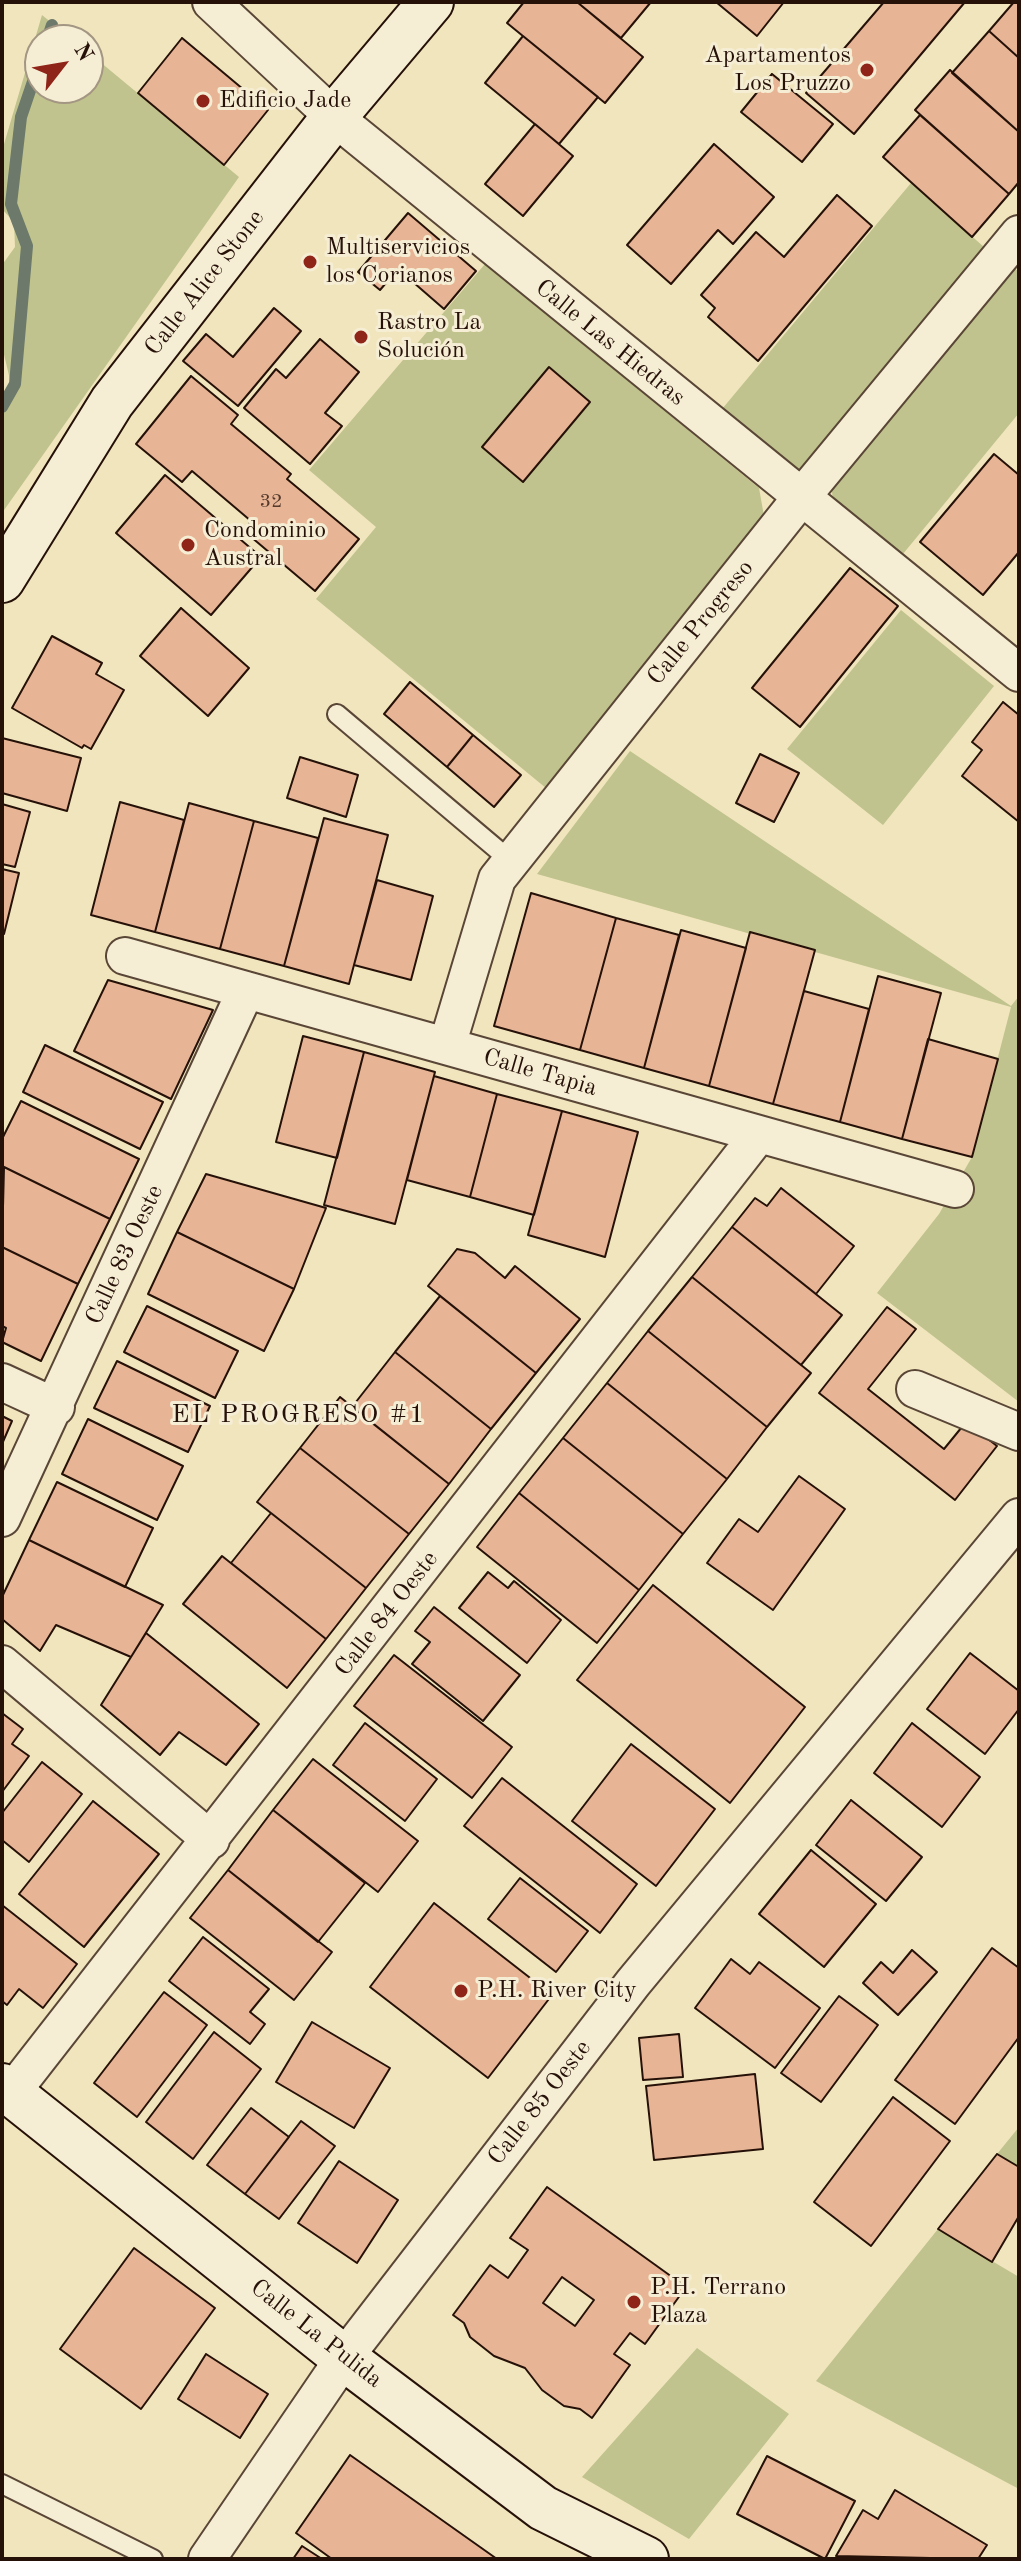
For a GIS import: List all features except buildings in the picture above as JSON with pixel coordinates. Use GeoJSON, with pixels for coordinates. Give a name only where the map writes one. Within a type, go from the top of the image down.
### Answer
{"type":"FeatureCollection","features":[{"type":"Feature","properties":{"kind":"main road","name":"Calle Alice Stone"},"geometry":{"type":"LineString","coordinates":[[2,580],[112,402],[334,117],[431,2]]}},
{"type":"Feature","properties":{"kind":"main road","name":"Calle La Pulida"},"geometry":{"type":"LineString","coordinates":[[7,2089],[344,2358],[543,2508],[646,2559]]}},
{"type":"Feature","properties":{"kind":"street","name":"Calle Las Hiedras"},"geometry":{"type":"LineString","coordinates":[[211,2],[334,117],[800,499],[1019,673]]}},
{"type":"Feature","properties":{"kind":"street","name":"Calle Progreso"},"geometry":{"type":"LineString","coordinates":[[447,1046],[497,879],[800,499],[1019,234]]}},
{"type":"Feature","properties":{"kind":"street","name":"Calle Tapia"},"geometry":{"type":"LineString","coordinates":[[125,956],[955,1189]]}},
{"type":"Feature","properties":{"kind":"street","name":"Calle 83 Oeste"},"geometry":{"type":"LineString","coordinates":[[2,1518],[56,1407],[246,990]]}},
{"type":"Feature","properties":{"kind":"street","name":"Calle 84 Oeste"},"geometry":{"type":"LineString","coordinates":[[7,2089],[211,1840],[759,1134]]}},
{"type":"Feature","properties":{"kind":"street"},"geometry":{"type":"LineString","coordinates":[[2,1382],[56,1407]]}},
{"type":"Feature","properties":{"kind":"street"},"geometry":{"type":"LineString","coordinates":[[915,1389],[1019,1432]]}},
{"type":"Feature","properties":{"kind":"street","name":"Calle 85 Oeste"},"geometry":{"type":"LineString","coordinates":[[207,2559],[344,2358],[633,1983],[1019,1517]]}},
{"type":"Feature","properties":{"kind":"street"},"geometry":{"type":"LineString","coordinates":[[2,1664],[211,1840]]}},
{"type":"Feature","properties":{"kind":"lane"},"geometry":{"type":"LineString","coordinates":[[337,714],[511,861]]}},
{"type":"Feature","properties":{"kind":"lane"},"geometry":{"type":"LineString","coordinates":[[2,2484],[153,2559]]}},
{"type":"Feature","properties":{"kind":"green space"},"geometry":{"type":"Polygon","coordinates":[[[42,15],[53,24],[39,24],[42,15]]]}},
{"type":"Feature","properties":{"kind":"green space"},"geometry":{"type":"Polygon","coordinates":[[[104,65],[239,177],[2,513],[2,397],[11,384],[2,346],[2,265],[15,247],[14,222],[2,209],[2,151],[24,76],[24,104],[104,104],[104,65]]]}},
{"type":"Feature","properties":{"kind":"green space"},"geometry":{"type":"Polygon","coordinates":[[[911,183],[992,254],[811,469],[795,475],[717,415],[911,183]]]}},
{"type":"Feature","properties":{"kind":"green space"},"geometry":{"type":"Polygon","coordinates":[[[1008,263],[1019,272],[1019,413],[898,560],[834,508],[832,492],[837,475],[1008,263]]]}},
{"type":"Feature","properties":{"kind":"green space"},"geometry":{"type":"Polygon","coordinates":[[[485,264],[759,488],[764,516],[552,793],[316,599],[376,527],[309,470],[485,264]]]}},
{"type":"Feature","properties":{"kind":"green space"},"geometry":{"type":"Polygon","coordinates":[[[901,610],[994,686],[883,825],[787,749],[901,610]]]}},
{"type":"Feature","properties":{"kind":"green space"},"geometry":{"type":"Polygon","coordinates":[[[630,751],[1011,1006],[1019,996],[1019,1402],[877,1293],[939,1214],[972,1157],[1011,1007],[537,874],[630,751]]]}},
{"type":"Feature","properties":{"kind":"green space"},"geometry":{"type":"Polygon","coordinates":[[[1019,2127],[1019,2167],[997,2154],[1019,2127]]]}},
{"type":"Feature","properties":{"kind":"green space"},"geometry":{"type":"Polygon","coordinates":[[[938,2229],[1019,2277],[1019,2489],[816,2381],[938,2229]]]}},
{"type":"Feature","properties":{"kind":"green space"},"geometry":{"type":"Polygon","coordinates":[[[697,2348],[789,2414],[689,2539],[582,2477],[697,2348]]]}},
{"type":"Feature","properties":{"kind":"waterway"},"geometry":{"type":"LineString","coordinates":[[2,407],[15,384],[27,246],[11,204],[21,117],[25,104]]}},
{"type":"Feature","properties":{"kind":"place","name":"Apartamentos Los Pruzzo"},"geometry":{"type":"Point","coordinates":[867,70]}},
{"type":"Feature","properties":{"kind":"place","name":"Edificio Jade"},"geometry":{"type":"Point","coordinates":[203,101]}},
{"type":"Feature","properties":{"kind":"place","name":"Multiservicios los Corianos"},"geometry":{"type":"Point","coordinates":[310,262]}},
{"type":"Feature","properties":{"kind":"place","name":"Rastro La Solución"},"geometry":{"type":"Point","coordinates":[361,337]}},
{"type":"Feature","properties":{"kind":"place","name":"Condominio Austral"},"geometry":{"type":"Point","coordinates":[188,545]}},
{"type":"Feature","properties":{"kind":"place","name":"P.H. River City"},"geometry":{"type":"Point","coordinates":[461,1991]}},
{"type":"Feature","properties":{"kind":"place","name":"P.H. Terrano Plaza"},"geometry":{"type":"Point","coordinates":[634,2302]}},
{"type":"Feature","properties":{"kind":"district","name":"EL PROGRESO #1"},"geometry":{"type":"Point","coordinates":[299,1415]}}]}
